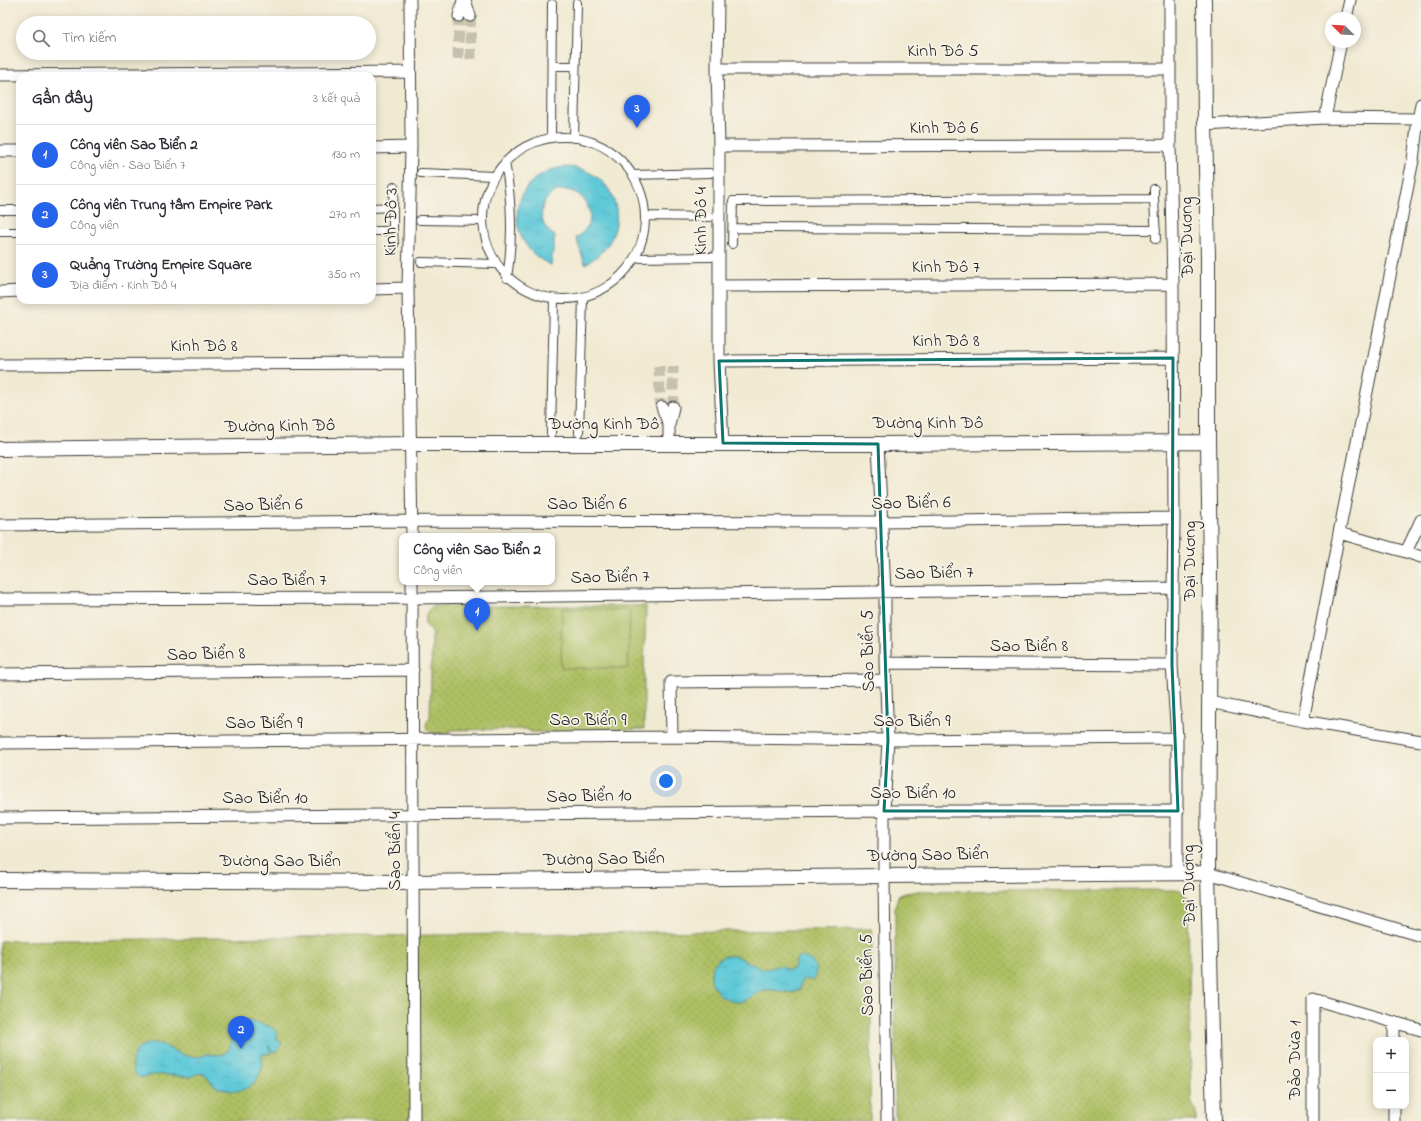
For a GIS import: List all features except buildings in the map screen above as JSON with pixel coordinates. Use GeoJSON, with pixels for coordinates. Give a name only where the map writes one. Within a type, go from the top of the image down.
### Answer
{"type":"FeatureCollection","features":[{"type":"Feature","properties":{"kind":"street","name":"Kinh Đô 3"},"geometry":{"type":"LineString","coordinates":[[410,0],[411,147],[408,288],[410,444]]}},
{"type":"Feature","properties":{"kind":"street"},"geometry":{"type":"LineString","coordinates":[[464,0],[465,16]]}},
{"type":"Feature","properties":{"kind":"street","name":"Kinh Đô 4"},"geometry":{"type":"LineString","coordinates":[[718,0],[719,361],[723,443]]}},
{"type":"Feature","properties":{"kind":"street"},"geometry":{"type":"LineString","coordinates":[[1170,0],[1169,69],[1173,284],[1174,518],[1172,666],[1177,738],[1177,873]]}},
{"type":"Feature","properties":{"kind":"street","name":"Đại Dương"},"geometry":{"type":"LineString","coordinates":[[1204,0],[1208,257],[1210,568],[1208,873],[1214,1121]]}},
{"type":"Feature","properties":{"kind":"street"},"geometry":{"type":"LineString","coordinates":[[1347,12],[1350,0]]}},
{"type":"Feature","properties":{"kind":"street"},"geometry":{"type":"LineString","coordinates":[[574,138],[577,3]]}},
{"type":"Feature","properties":{"kind":"street"},"geometry":{"type":"LineString","coordinates":[[551,138],[552,4]]}},
{"type":"Feature","properties":{"kind":"street"},"geometry":{"type":"LineString","coordinates":[[1325,118],[1340,48]]}},
{"type":"Feature","properties":{"kind":"street"},"geometry":{"type":"LineString","coordinates":[[552,66],[575,66]]}},
{"type":"Feature","properties":{"kind":"street","name":"Kinh Đô 5"},"geometry":{"type":"LineString","coordinates":[[717,69],[1169,69]]}},
{"type":"Feature","properties":{"kind":"street"},"geometry":{"type":"LineString","coordinates":[[376,72],[410,72]]}},
{"type":"Feature","properties":{"kind":"street"},"geometry":{"type":"LineString","coordinates":[[0,75],[16,75]]}},
{"type":"Feature","properties":{"kind":"street"},"geometry":{"type":"LineString","coordinates":[[1205,125],[1325,118],[1420,117],[1413,160],[1303,721]]}},
{"type":"Feature","properties":{"kind":"street"},"geometry":{"type":"LineString","coordinates":[[551,138],[574,138],[581,138],[601,146],[619,158],[632,175],[641,195],[645,216],[642,238],[634,258],[621,275],[604,288],[588,297],[567,300],[554,299],[527,291],[507,278],[497,264],[486,243],[483,221],[485,200],[495,176],[505,162],[522,148],[551,138]]}},
{"type":"Feature","properties":{"kind":"street","name":"Kinh Đô 6"},"geometry":{"type":"LineString","coordinates":[[719,146],[1170,145]]}},
{"type":"Feature","properties":{"kind":"street"},"geometry":{"type":"LineString","coordinates":[[376,148],[411,147]]}},
{"type":"Feature","properties":{"kind":"street"},"geometry":{"type":"LineString","coordinates":[[0,151],[16,151]]}},
{"type":"Feature","properties":{"kind":"street"},"geometry":{"type":"LineString","coordinates":[[505,162],[509,185],[510,216],[510,254],[507,278]]}},
{"type":"Feature","properties":{"kind":"street"},"geometry":{"type":"LineString","coordinates":[[421,173],[495,176]]}},
{"type":"Feature","properties":{"kind":"street"},"geometry":{"type":"LineString","coordinates":[[632,175],[710,173]]}},
{"type":"Feature","properties":{"kind":"street"},"geometry":{"type":"LineString","coordinates":[[394,187],[394,245]]}},
{"type":"Feature","properties":{"kind":"street"},"geometry":{"type":"LineString","coordinates":[[1154,189],[1156,239]]}},
{"type":"Feature","properties":{"kind":"street"},"geometry":{"type":"LineString","coordinates":[[732,244],[734,199],[1154,199]]}},
{"type":"Feature","properties":{"kind":"street"},"geometry":{"type":"LineString","coordinates":[[376,208],[393,207]]}},
{"type":"Feature","properties":{"kind":"street"},"geometry":{"type":"LineString","coordinates":[[0,210],[16,210]]}},
{"type":"Feature","properties":{"kind":"street"},"geometry":{"type":"LineString","coordinates":[[645,216],[710,217]]}},
{"type":"Feature","properties":{"kind":"street"},"geometry":{"type":"LineString","coordinates":[[420,220],[483,221]]}},
{"type":"Feature","properties":{"kind":"street"},"geometry":{"type":"LineString","coordinates":[[733,228],[1156,230]]}},
{"type":"Feature","properties":{"kind":"street"},"geometry":{"type":"LineString","coordinates":[[376,231],[393,231]]}},
{"type":"Feature","properties":{"kind":"street"},"geometry":{"type":"LineString","coordinates":[[0,232],[16,232]]}},
{"type":"Feature","properties":{"kind":"street"},"geometry":{"type":"LineString","coordinates":[[634,258],[711,257]]}},
{"type":"Feature","properties":{"kind":"street"},"geometry":{"type":"LineString","coordinates":[[421,262],[497,264]]}},
{"type":"Feature","properties":{"kind":"street","name":"Kinh Đô 7"},"geometry":{"type":"LineString","coordinates":[[719,286],[1173,284]]}},
{"type":"Feature","properties":{"kind":"street"},"geometry":{"type":"LineString","coordinates":[[376,288],[408,288]]}},
{"type":"Feature","properties":{"kind":"street"},"geometry":{"type":"LineString","coordinates":[[0,292],[16,291]]}},
{"type":"Feature","properties":{"kind":"street"},"geometry":{"type":"LineString","coordinates":[[579,433],[583,298]]}},
{"type":"Feature","properties":{"kind":"street"},"geometry":{"type":"LineString","coordinates":[[551,433],[554,299]]}},
{"type":"Feature","properties":{"kind":"street","name":"Kinh Đô 8"},"geometry":{"type":"LineString","coordinates":[[719,361],[1173,358]]}},
{"type":"Feature","properties":{"kind":"street","name":"Kinh Đô 8"},"geometry":{"type":"LineString","coordinates":[[0,365],[409,363]]}},
{"type":"Feature","properties":{"kind":"street"},"geometry":{"type":"LineString","coordinates":[[668,407],[669,444]]}},
{"type":"Feature","properties":{"kind":"street","name":"Đường Kinh Đô"},"geometry":{"type":"LineString","coordinates":[[0,449],[410,444],[1208,442]]}},
{"type":"Feature","properties":{"kind":"street"},"geometry":{"type":"LineString","coordinates":[[410,444],[412,533]]}},
{"type":"Feature","properties":{"kind":"street","name":"Sao Biển 5"},"geometry":{"type":"LineString","coordinates":[[878,444],[885,592],[885,663],[888,740],[884,811],[887,1121]]}},
{"type":"Feature","properties":{"kind":"street","name":"Sao Biển 6"},"geometry":{"type":"LineString","coordinates":[[0,525],[412,521],[881,522],[1174,518]]}},
{"type":"Feature","properties":{"kind":"street"},"geometry":{"type":"LineString","coordinates":[[1406,552],[1421,520]]}},
{"type":"Feature","properties":{"kind":"street"},"geometry":{"type":"LineString","coordinates":[[1339,533],[1421,557]]}},
{"type":"Feature","properties":{"kind":"street","name":"Sao Biển 4"},"geometry":{"type":"LineString","coordinates":[[412,585],[414,1121]]}},
{"type":"Feature","properties":{"kind":"street","name":"Sao Biển 7"},"geometry":{"type":"LineString","coordinates":[[0,599],[412,598],[1173,588]]}},
{"type":"Feature","properties":{"kind":"street","name":"Sao Biển 8"},"geometry":{"type":"LineString","coordinates":[[885,663],[1172,666]]}},
{"type":"Feature","properties":{"kind":"street","name":"Sao Biển 8"},"geometry":{"type":"LineString","coordinates":[[0,674],[413,670]]}},
{"type":"Feature","properties":{"kind":"street"},"geometry":{"type":"LineString","coordinates":[[672,738],[671,682],[886,680]]}},
{"type":"Feature","properties":{"kind":"street"},"geometry":{"type":"LineString","coordinates":[[1209,702],[1303,721],[1421,741]]}},
{"type":"Feature","properties":{"kind":"street","name":"Sao Biển 9"},"geometry":{"type":"LineString","coordinates":[[0,743],[672,738],[888,740],[1177,738]]}},
{"type":"Feature","properties":{"kind":"street","name":"Sao Biển 10"},"geometry":{"type":"LineString","coordinates":[[0,818],[884,811],[1178,811]]}},
{"type":"Feature","properties":{"kind":"street"},"geometry":{"type":"LineString","coordinates":[[1208,873],[1421,936]]}},
{"type":"Feature","properties":{"kind":"street","name":"Đường Sao Biển"},"geometry":{"type":"LineString","coordinates":[[0,880],[413,882],[1208,873]]}},
{"type":"Feature","properties":{"kind":"street","name":"Đảo Dừa 1"},"geometry":{"type":"LineString","coordinates":[[1313,1121],[1314,999],[1394,1022]]}},
{"type":"Feature","properties":{"kind":"street"},"geometry":{"type":"LineString","coordinates":[[1394,1037],[1394,1022],[1421,1030]]}},
{"type":"Feature","properties":{"kind":"street"},"geometry":{"type":"LineString","coordinates":[[1394,1109],[1394,1121]]}},
{"type":"Feature","properties":{"kind":"highlighted area"},"geometry":{"type":"Polygon","coordinates":[[[1173,358],[1172,665],[1178,811],[884,811],[888,740],[878,444],[723,443],[719,361],[1173,358]]]}},
{"type":"Feature","properties":{"kind":"green space"},"geometry":{"type":"Polygon","coordinates":[[[433,606],[646,606],[644,729],[576,731],[570,733],[531,732],[526,729],[451,730],[447,734],[434,734],[428,731],[426,724],[430,717],[432,632],[425,624],[425,621],[427,612],[433,606]]]}},
{"type":"Feature","properties":{"kind":"green space"},"geometry":{"type":"Polygon","coordinates":[[[562,609],[630,610],[628,668],[561,668],[562,609]]]}},
{"type":"Feature","properties":{"kind":"green space"},"geometry":{"type":"Polygon","coordinates":[[[1172,890],[1182,892],[1188,900],[1191,1100],[1196,1112],[1196,1121],[895,1121],[895,907],[898,896],[905,893],[918,891],[1172,890]]]}},
{"type":"Feature","properties":{"kind":"green space"},"geometry":{"type":"Polygon","coordinates":[[[872,929],[870,1121],[0,1121],[0,941],[872,929]]]}},
{"type":"Feature","properties":{"kind":"water"},"geometry":{"type":"Polygon","coordinates":[[[567,167],[586,171],[600,180],[610,192],[616,207],[616,223],[611,239],[601,253],[585,264],[576,238],[585,230],[590,221],[590,213],[587,204],[579,194],[566,190],[557,191],[549,196],[544,203],[542,220],[547,229],[555,236],[551,265],[534,254],[523,240],[518,225],[518,208],[523,193],[533,180],[548,171],[567,167]]]}},
{"type":"Feature","properties":{"kind":"water"},"geometry":{"type":"Polygon","coordinates":[[[724,956],[736,956],[766,969],[782,965],[785,969],[791,970],[794,968],[797,957],[802,957],[807,958],[814,964],[816,972],[812,981],[807,979],[802,980],[800,990],[796,992],[764,990],[743,1001],[736,1002],[728,1000],[721,995],[715,989],[712,982],[712,968],[717,961],[724,956]]]}},
{"type":"Feature","properties":{"kind":"water"},"geometry":{"type":"Polygon","coordinates":[[[249,1021],[272,1028],[278,1035],[276,1039],[281,1042],[281,1045],[276,1052],[272,1051],[268,1045],[271,1053],[262,1055],[262,1067],[258,1077],[254,1083],[243,1090],[229,1091],[223,1089],[214,1085],[206,1075],[202,1074],[196,1074],[191,1077],[151,1075],[139,1077],[134,1073],[132,1061],[135,1053],[146,1044],[155,1043],[163,1045],[180,1054],[195,1057],[204,1056],[206,1054],[223,1054],[229,1049],[236,1029],[249,1021]]]}},
{"type":"Feature","properties":{"kind":"tunnel"},"geometry":{"type":"LineString","coordinates":[[458,59],[459,16]]}},
{"type":"Feature","properties":{"kind":"tunnel"},"geometry":{"type":"LineString","coordinates":[[470,16],[471,59]]}},
{"type":"Feature","properties":{"kind":"tunnel"},"geometry":{"type":"LineString","coordinates":[[659,366],[660,400],[662,407]]}},
{"type":"Feature","properties":{"kind":"tunnel"},"geometry":{"type":"LineString","coordinates":[[673,366],[673,407]]}},
{"type":"Feature","properties":{"kind":"place","name":"Quảng Trường Empire Square"},"geometry":{"type":"Point","coordinates":[637,128]}},
{"type":"Feature","properties":{"kind":"place","name":"Công viên Sao Biển 2"},"geometry":{"type":"Point","coordinates":[477,631]}},
{"type":"Feature","properties":{"kind":"place","name":"Công viên Trung tâm Empire Park"},"geometry":{"type":"Point","coordinates":[241,1049]}}]}
